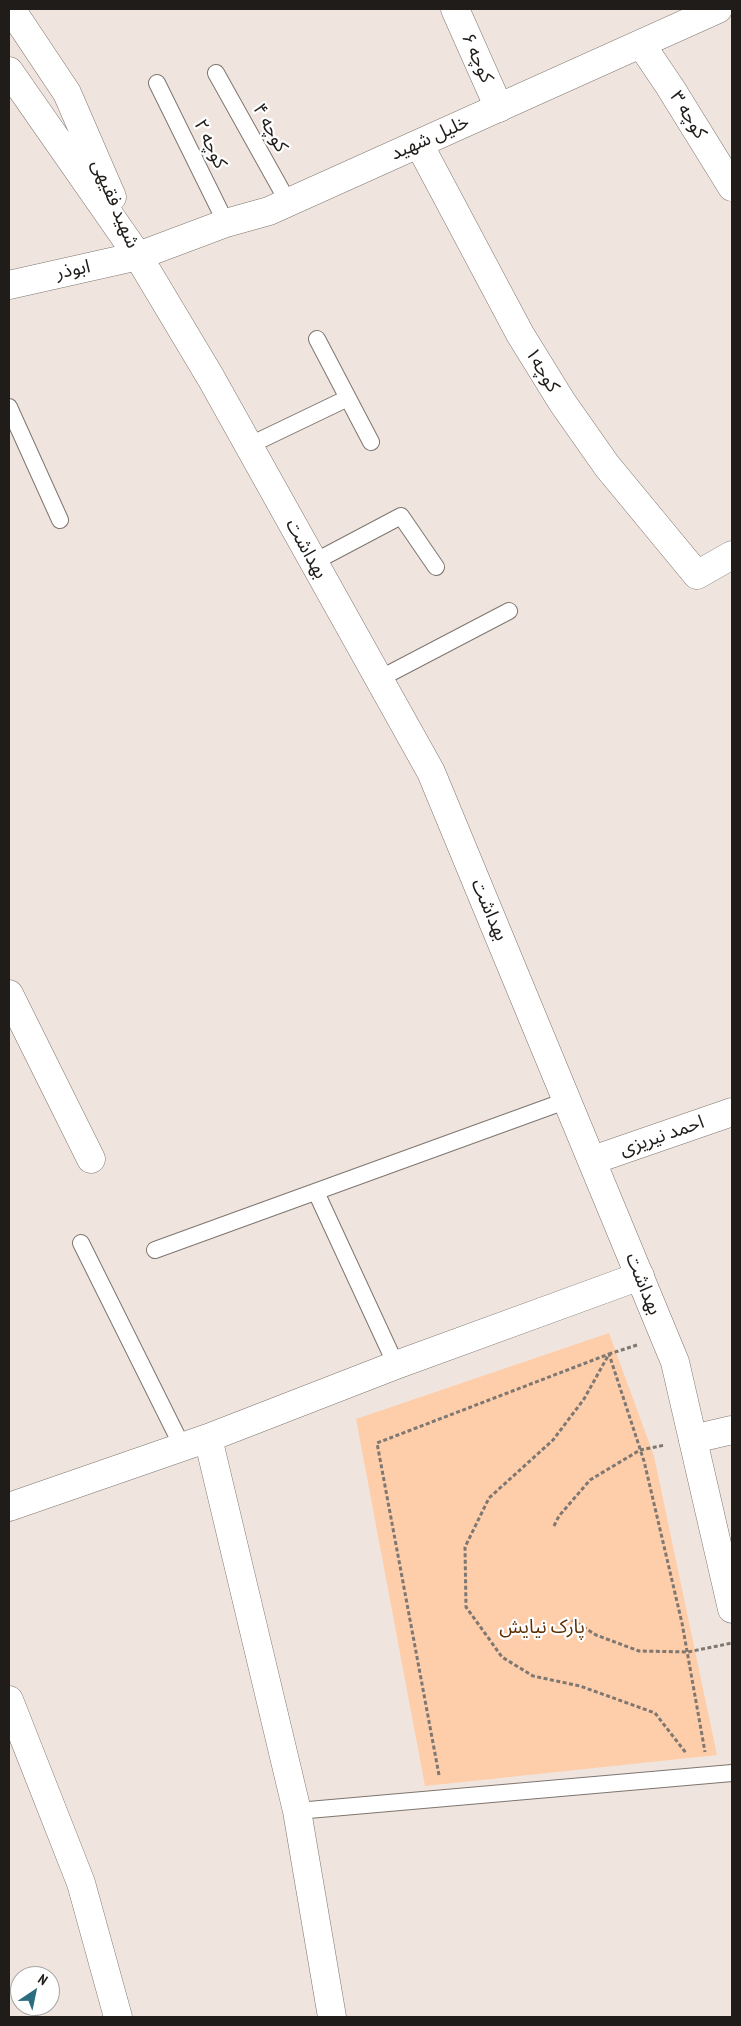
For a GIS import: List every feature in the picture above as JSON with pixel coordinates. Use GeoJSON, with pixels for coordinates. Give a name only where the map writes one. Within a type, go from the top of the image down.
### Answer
{"type":"FeatureCollection","features":[{"type":"Feature","properties":{"kind":"street","name":"شهید فقیهی"},"geometry":{"type":"LineString","coordinates":[[12,9],[67,93],[138,256]]}},
{"type":"Feature","properties":{"kind":"street","name":"کوچه ۶"},"geometry":{"type":"LineString","coordinates":[[455,9],[499,108]]}},
{"type":"Feature","properties":{"kind":"street","name":"خلیل شهید"},"geometry":{"type":"LineString","coordinates":[[138,256],[288,202],[718,9]]}},
{"type":"Feature","properties":{"kind":"street","name":"کوچه ۳"},"geometry":{"type":"LineString","coordinates":[[641,44],[732,187]]}},
{"type":"Feature","properties":{"kind":"street","name":"شهید فقیهی"},"geometry":{"type":"LineString","coordinates":[[9,71],[138,256]]}},
{"type":"Feature","properties":{"kind":"street","name":"کوچه۱"},"geometry":{"type":"LineString","coordinates":[[419,144],[520,334],[562,402],[608,466],[697,575],[732,555]]}},
{"type":"Feature","properties":{"kind":"street","name":"ابوذر"},"geometry":{"type":"LineString","coordinates":[[9,285],[138,256]]}},
{"type":"Feature","properties":{"kind":"street","name":"بهداشت"},"geometry":{"type":"LineString","coordinates":[[138,256],[211,378],[431,772],[675,1362],[732,1609]]}},
{"type":"Feature","properties":{"kind":"street"},"geometry":{"type":"LineString","coordinates":[[9,994],[91,1159]]}},
{"type":"Feature","properties":{"kind":"street","name":"احمد نیریزی"},"geometry":{"type":"LineString","coordinates":[[592,1160],[732,1112]]}},
{"type":"Feature","properties":{"kind":"street"},"geometry":{"type":"LineString","coordinates":[[9,1507],[183,1448],[396,1365],[640,1276]]}},
{"type":"Feature","properties":{"kind":"street"},"geometry":{"type":"LineString","coordinates":[[693,1439],[732,1430]]}},
{"type":"Feature","properties":{"kind":"street"},"geometry":{"type":"LineString","coordinates":[[208,1438],[297,1811],[327,2016]]}},
{"type":"Feature","properties":{"kind":"street"},"geometry":{"type":"LineString","coordinates":[[9,1700],[16,1740],[81,1883],[118,2017]]}},
{"type":"Feature","properties":{"kind":"lane","name":"کوچه ۴"},"geometry":{"type":"LineString","coordinates":[[216,73],[288,202]]}},
{"type":"Feature","properties":{"kind":"lane","name":"کوچه ۲"},"geometry":{"type":"LineString","coordinates":[[157,83],[226,223]]}},
{"type":"Feature","properties":{"kind":"lane"},"geometry":{"type":"LineString","coordinates":[[317,339],[371,442]]}},
{"type":"Feature","properties":{"kind":"lane"},"geometry":{"type":"LineString","coordinates":[[248,446],[348,398]]}},
{"type":"Feature","properties":{"kind":"lane"},"geometry":{"type":"LineString","coordinates":[[9,407],[60,520]]}},
{"type":"Feature","properties":{"kind":"lane"},"geometry":{"type":"LineString","coordinates":[[314,562],[401,516],[436,567]]}},
{"type":"Feature","properties":{"kind":"lane"},"geometry":{"type":"LineString","coordinates":[[379,679],[509,611]]}},
{"type":"Feature","properties":{"kind":"lane"},"geometry":{"type":"LineString","coordinates":[[155,1250],[568,1100]]}},
{"type":"Feature","properties":{"kind":"lane"},"geometry":{"type":"LineString","coordinates":[[316,1192],[396,1365]]}},
{"type":"Feature","properties":{"kind":"lane"},"geometry":{"type":"LineString","coordinates":[[81,1243],[183,1448]]}},
{"type":"Feature","properties":{"kind":"lane"},"geometry":{"type":"LineString","coordinates":[[297,1811],[732,1773]]}},
{"type":"Feature","properties":{"kind":"path"},"geometry":{"type":"LineString","coordinates":[[609,1354],[640,1450],[682,1623],[705,1751],[676,1754]]}},
{"type":"Feature","properties":{"kind":"path"},"geometry":{"type":"LineString","coordinates":[[609,1354],[584,1399],[553,1440],[489,1498],[465,1547],[466,1607],[502,1657],[533,1676],[580,1686],[654,1713],[686,1753]]}},
{"type":"Feature","properties":{"kind":"path"},"geometry":{"type":"LineString","coordinates":[[448,1775],[439,1776],[378,1443],[609,1354]]}},
{"type":"Feature","properties":{"kind":"path"},"geometry":{"type":"LineString","coordinates":[[554,1526],[559,1516],[590,1480],[640,1450],[693,1439]]}},
{"type":"Feature","properties":{"kind":"path"},"geometry":{"type":"LineString","coordinates":[[572,1620],[596,1636],[640,1651],[688,1652],[732,1644]]}},
{"type":"Feature","properties":{"kind":"green space","name":"پارک نیایش"},"geometry":{"type":"Polygon","coordinates":[[[609,1333],[654,1456],[717,1755],[425,1786],[356,1419],[609,1333]]]}}]}
